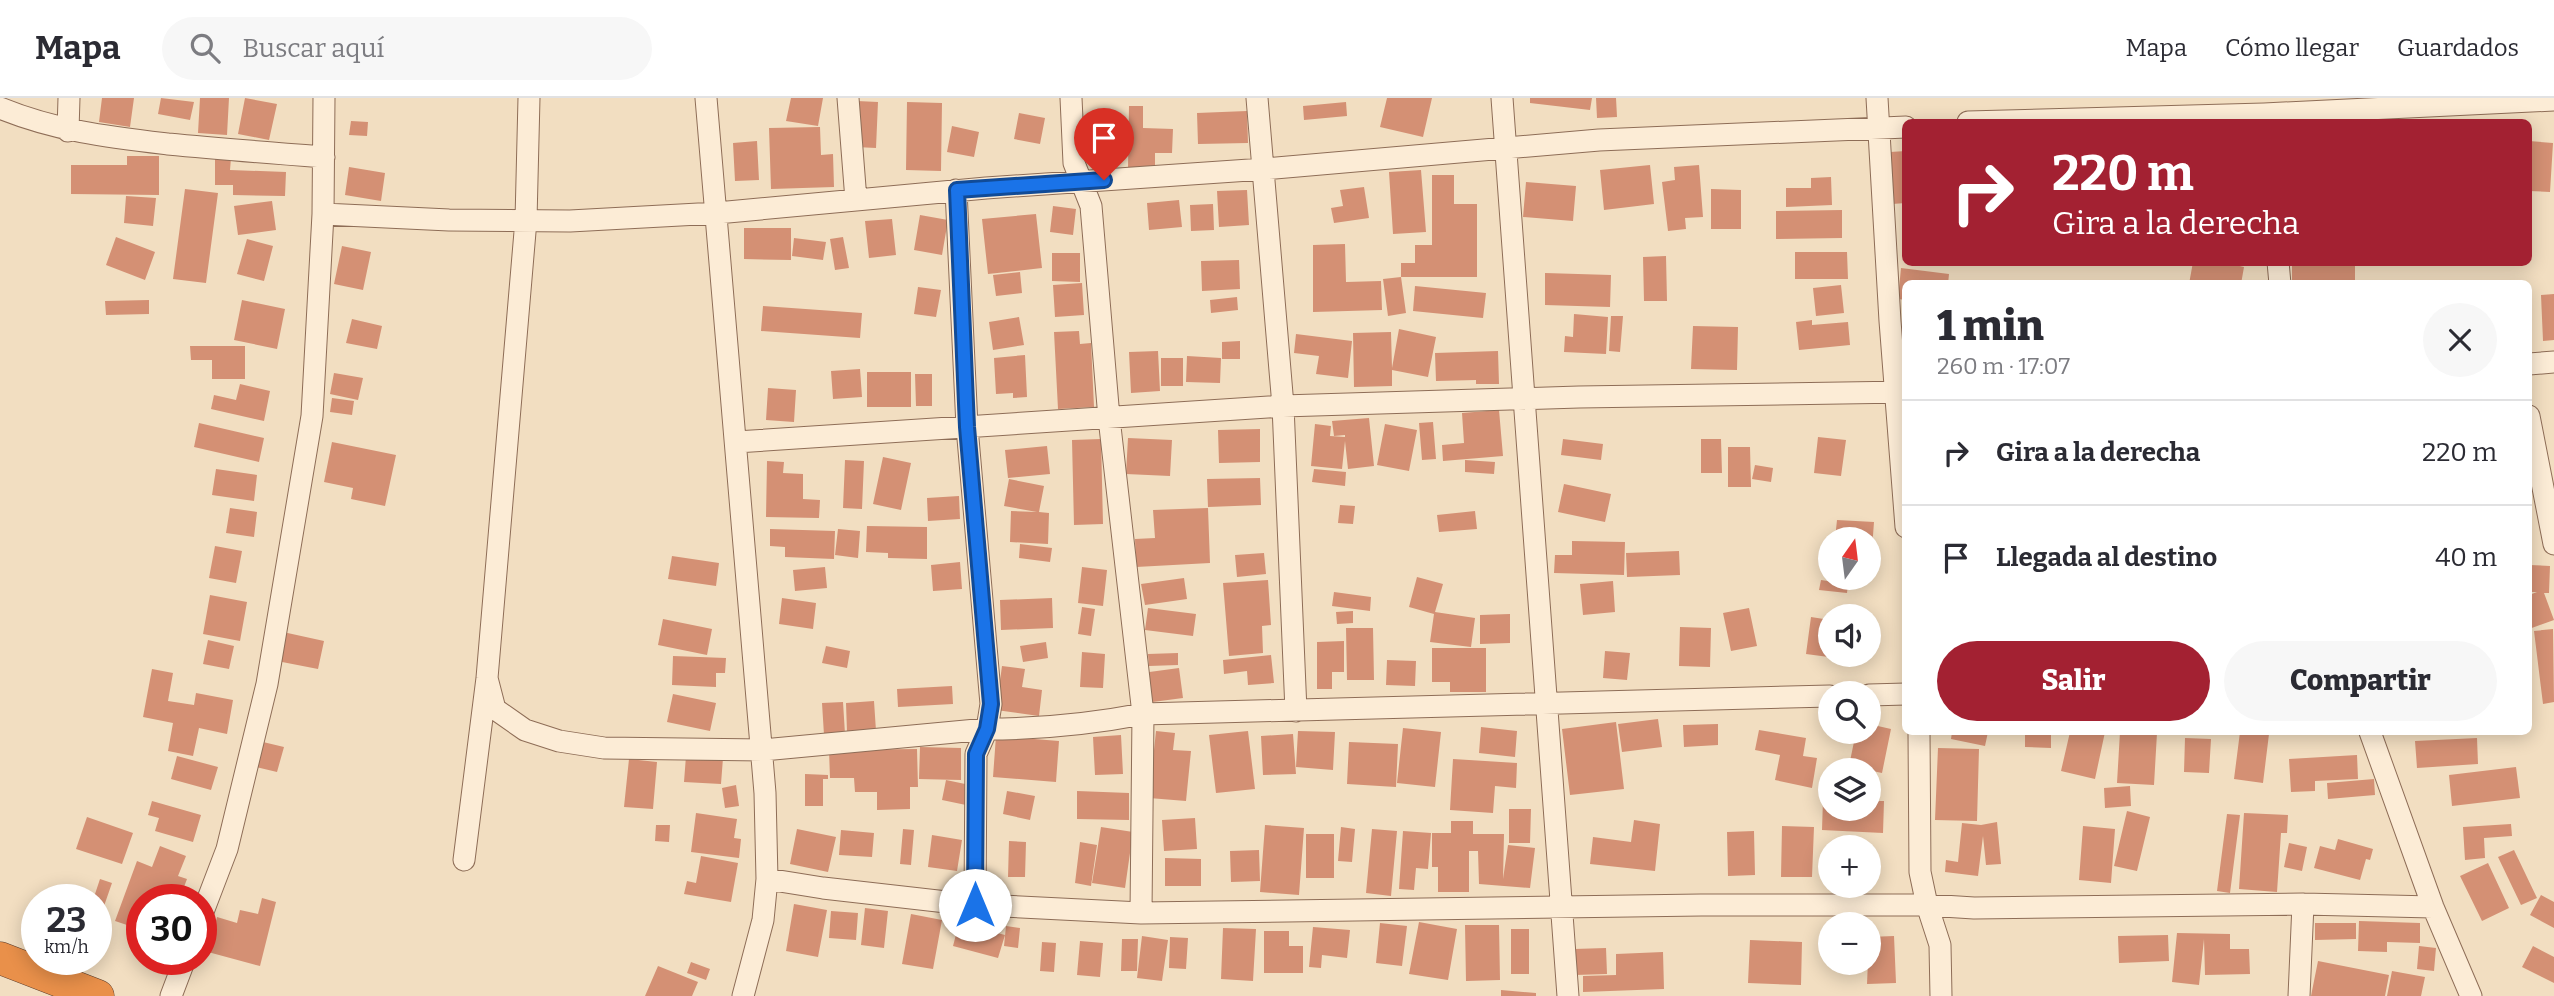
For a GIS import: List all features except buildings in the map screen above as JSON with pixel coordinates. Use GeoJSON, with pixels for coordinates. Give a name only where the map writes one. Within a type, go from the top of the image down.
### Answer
{"type":"FeatureCollection","features":[{"type":"Feature","properties":{"kind":"highway"},"geometry":{"type":"LineString","coordinates":[[0,958],[98,996]]}},
{"type":"Feature","properties":{"kind":"street"},"geometry":{"type":"LineString","coordinates":[[68,131],[69,98]]}},
{"type":"Feature","properties":{"kind":"street"},"geometry":{"type":"LineString","coordinates":[[214,884],[227,849],[267,684],[312,416],[323,214],[324,98]]}},
{"type":"Feature","properties":{"kind":"street"},"geometry":{"type":"LineString","coordinates":[[464,860],[487,678],[526,220],[528,98]]}},
{"type":"Feature","properties":{"kind":"street"},"geometry":{"type":"LineString","coordinates":[[706,98],[763,750],[767,879],[763,920],[743,996]]}},
{"type":"Feature","properties":{"kind":"street"},"geometry":{"type":"LineString","coordinates":[[848,98],[856,200]]}},
{"type":"Feature","properties":{"kind":"street"},"geometry":{"type":"LineString","coordinates":[[1071,98],[1074,163],[1091,206],[1109,418],[1143,714],[1141,913]]}},
{"type":"Feature","properties":{"kind":"street"},"geometry":{"type":"LineString","coordinates":[[1257,98],[1283,406],[1296,711]]}},
{"type":"Feature","properties":{"kind":"street"},"geometry":{"type":"LineString","coordinates":[[1502,98],[1568,996]]}},
{"type":"Feature","properties":{"kind":"street"},"geometry":{"type":"LineString","coordinates":[[1877,98],[1902,437]]}},
{"type":"Feature","properties":{"kind":"street"},"geometry":{"type":"LineString","coordinates":[[2049,119],[2554,100]]}},
{"type":"Feature","properties":{"kind":"street"},"geometry":{"type":"LineString","coordinates":[[0,108],[68,131],[225,150],[324,157]]}},
{"type":"Feature","properties":{"kind":"street"},"geometry":{"type":"LineString","coordinates":[[323,214],[449,220],[570,221],[717,213],[957,190],[1264,169],[1506,147],[1902,127]]}},
{"type":"Feature","properties":{"kind":"street"},"geometry":{"type":"LineString","coordinates":[[957,190],[967,427],[991,704],[987,729],[976,754],[975,905]]}},
{"type":"Feature","properties":{"kind":"street"},"geometry":{"type":"LineString","coordinates":[[2532,364],[2554,362]]}},
{"type":"Feature","properties":{"kind":"street"},"geometry":{"type":"LineString","coordinates":[[736,442],[1283,406],[1900,392]]}},
{"type":"Feature","properties":{"kind":"street"},"geometry":{"type":"LineString","coordinates":[[2532,431],[2554,544]]}},
{"type":"Feature","properties":{"kind":"street"},"geometry":{"type":"LineString","coordinates":[[487,678],[495,709],[525,730],[559,741],[604,748],[763,750],[987,729],[1023,729],[1089,723],[1143,714],[1818,696]]}},
{"type":"Feature","properties":{"kind":"street"},"geometry":{"type":"LineString","coordinates":[[1881,695],[1902,694]]}},
{"type":"Feature","properties":{"kind":"street"},"geometry":{"type":"LineString","coordinates":[[1919,735],[1920,872],[1940,945],[1941,996]]}},
{"type":"Feature","properties":{"kind":"street"},"geometry":{"type":"LineString","coordinates":[[2371,735],[2433,907],[2471,996]]}},
{"type":"Feature","properties":{"kind":"street"},"geometry":{"type":"LineString","coordinates":[[767,879],[975,905],[1141,913],[1927,905],[1974,908],[2304,904],[2433,907]]}},
{"type":"Feature","properties":{"kind":"street"},"geometry":{"type":"LineString","coordinates":[[2299,996],[2304,904]]}},
{"type":"Feature","properties":{"kind":"street"},"geometry":{"type":"LineString","coordinates":[[171,996],[179,975]]}},
{"type":"Feature","properties":{"kind":"route"},"geometry":{"type":"LineString","coordinates":[[975,905],[976,754],[987,729],[991,704],[967,427],[957,190],[1104,180]]}}]}
